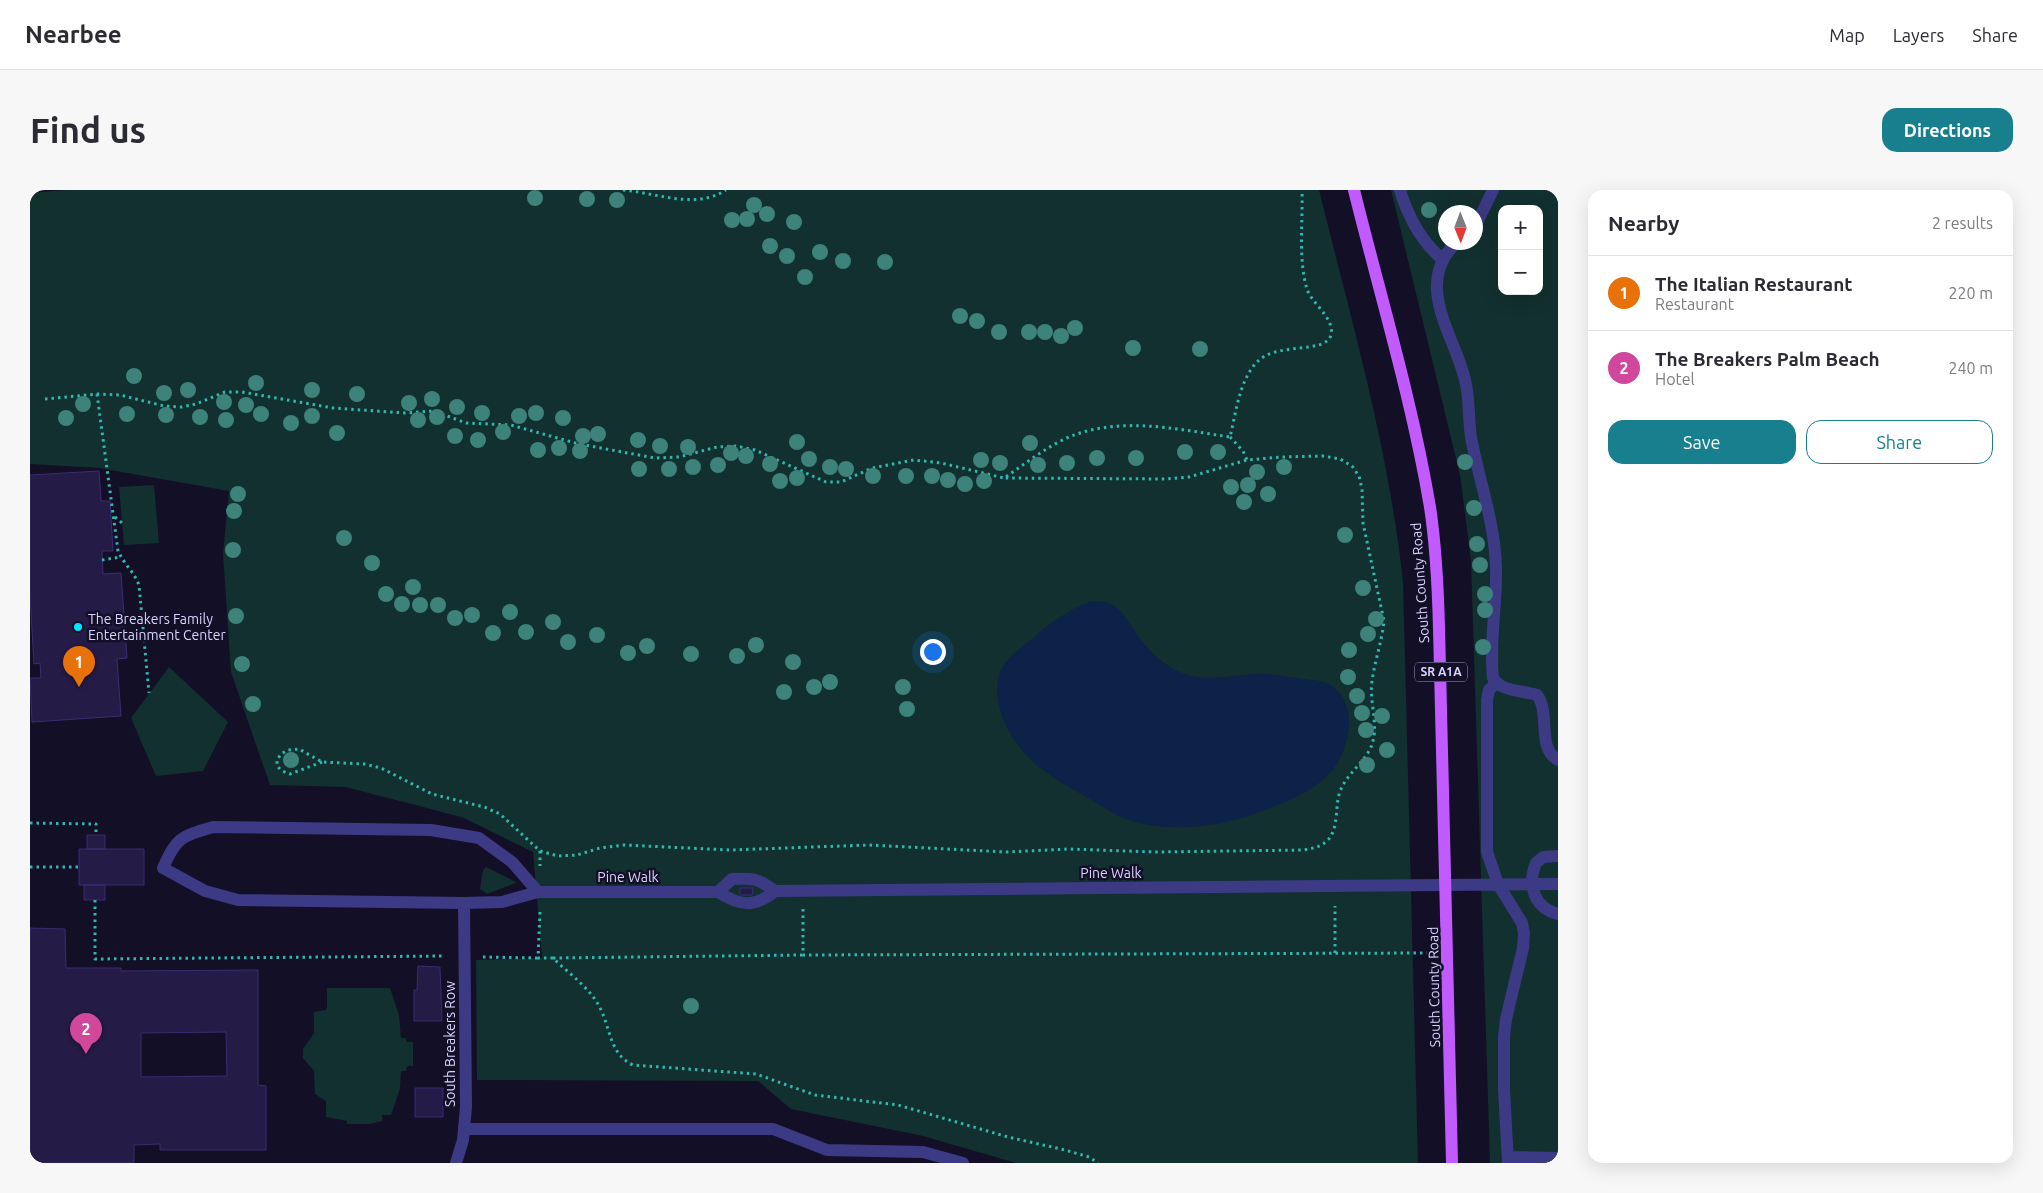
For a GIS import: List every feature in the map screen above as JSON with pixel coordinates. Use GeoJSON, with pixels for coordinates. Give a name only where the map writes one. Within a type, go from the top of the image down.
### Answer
{"type":"FeatureCollection","features":[{"type":"Feature","properties":{"kind":"main road","name":"South County Road"},"geometry":{"type":"LineString","coordinates":[[1354,190],[1414,432],[1430,509],[1439,628],[1452,1163]]}},
{"type":"Feature","properties":{"kind":"lane"},"geometry":{"type":"LineString","coordinates":[[1400,190],[1410,218],[1421,236],[1431,250],[1443,260]]}},
{"type":"Feature","properties":{"kind":"lane"},"geometry":{"type":"LineString","coordinates":[[1483,211],[1493,190]]}},
{"type":"Feature","properties":{"kind":"lane"},"geometry":{"type":"LineString","coordinates":[[1449,250],[1443,260],[1436,286],[1437,301],[1466,382],[1471,435],[1490,515],[1496,568],[1492,669],[1496,683],[1506,688],[1537,695],[1545,711],[1547,747],[1552,757],[1558,760]]}},
{"type":"Feature","properties":{"kind":"lane"},"geometry":{"type":"LineString","coordinates":[[1496,683],[1489,690],[1487,700],[1485,829],[1487,852],[1498,884],[1522,923],[1524,933],[1523,948],[1505,1028],[1504,1089],[1508,1160],[1558,1158]]}},
{"type":"Feature","properties":{"kind":"lane","name":"Pine Walk"},"geometry":{"type":"LineString","coordinates":[[539,892],[512,862],[479,838],[431,830],[213,827],[185,835],[172,848],[163,868],[205,891],[238,900],[464,903],[502,902],[539,892],[718,892]]}},
{"type":"Feature","properties":{"kind":"lane"},"geometry":{"type":"LineString","coordinates":[[1558,856],[1543,857],[1536,863],[1532,884],[1540,906],[1547,911],[1558,914]]}},
{"type":"Feature","properties":{"kind":"lane"},"geometry":{"type":"LineString","coordinates":[[738,878],[759,879],[775,891],[761,902],[734,902],[718,892],[732,879],[738,878]]}},
{"type":"Feature","properties":{"kind":"lane","name":"Pine Walk"},"geometry":{"type":"LineString","coordinates":[[775,891],[1558,884]]}},
{"type":"Feature","properties":{"kind":"lane","name":"South Breakers Row"},"geometry":{"type":"LineString","coordinates":[[456,1163],[464,1129],[464,903]]}},
{"type":"Feature","properties":{"kind":"lane"},"geometry":{"type":"LineString","coordinates":[[464,1129],[772,1129],[827,1150],[923,1152],[963,1163]]}},
{"type":"Feature","properties":{"kind":"path"},"geometry":{"type":"LineString","coordinates":[[623,190],[700,201],[714,198],[726,190]]}},
{"type":"Feature","properties":{"kind":"path"},"geometry":{"type":"LineString","coordinates":[[1230,437],[1242,388],[1248,373],[1257,361],[1270,353],[1284,348],[1315,347],[1325,343],[1330,335],[1330,327],[1326,317],[1314,304],[1304,277],[1302,190]]}},
{"type":"Feature","properties":{"kind":"path"},"geometry":{"type":"LineString","coordinates":[[45,399],[97,394],[120,395],[164,406],[182,407],[196,404],[225,392],[242,392],[333,408],[405,413],[434,411],[466,423],[511,425],[579,444],[655,458],[679,457],[717,447],[736,446],[755,450],[826,482],[841,482],[872,468],[914,460],[941,463],[1004,478],[1165,479],[1189,477],[1246,460],[1323,456],[1340,459],[1352,466],[1359,476],[1362,489],[1364,523],[1384,621],[1383,637],[1372,681],[1375,731],[1373,744],[1348,775],[1340,790],[1334,828],[1328,840],[1318,847],[1304,850],[1156,852],[1069,849],[1006,852],[869,844],[730,850],[624,845],[600,848],[577,855],[558,856],[540,851],[500,814],[484,806],[432,794],[381,768],[364,764],[322,762],[290,774],[282,771],[277,766],[277,760],[281,754],[288,750],[299,749],[322,762]]}},
{"type":"Feature","properties":{"kind":"path"},"geometry":{"type":"LineString","coordinates":[[97,394],[115,516],[118,551],[133,570],[139,584],[149,693]]}},
{"type":"Feature","properties":{"kind":"path"},"geometry":{"type":"LineString","coordinates":[[1004,478],[1068,438],[1114,425],[1138,425],[1230,437],[1243,451],[1246,460]]}},
{"type":"Feature","properties":{"kind":"path"},"geometry":{"type":"LineString","coordinates":[[115,516],[122,523]]}},
{"type":"Feature","properties":{"kind":"path"},"geometry":{"type":"LineString","coordinates":[[102,560],[121,557]]}},
{"type":"Feature","properties":{"kind":"path"},"geometry":{"type":"LineString","coordinates":[[30,823],[96,824],[96,835]]}},
{"type":"Feature","properties":{"kind":"path"},"geometry":{"type":"LineString","coordinates":[[538,958],[540,851]]}},
{"type":"Feature","properties":{"kind":"path"},"geometry":{"type":"LineString","coordinates":[[30,867],[79,867]]}},
{"type":"Feature","properties":{"kind":"path"},"geometry":{"type":"LineString","coordinates":[[1335,953],[1336,886]]}},
{"type":"Feature","properties":{"kind":"path"},"geometry":{"type":"LineString","coordinates":[[803,890],[803,955]]}},
{"type":"Feature","properties":{"kind":"path"},"geometry":{"type":"LineString","coordinates":[[95,900],[95,959],[1448,953]]}},
{"type":"Feature","properties":{"kind":"path"},"geometry":{"type":"LineString","coordinates":[[554,958],[596,999],[616,1051],[622,1060],[633,1065],[756,1074],[815,1095],[898,1105],[1008,1138],[1066,1150],[1089,1157],[1098,1163]]}},
{"type":"Feature","properties":{"kind":"green space"},"geometry":{"type":"Polygon","coordinates":[[[66,190],[1319,190],[1379,434],[1397,532],[1403,582],[1418,1163],[1016,1163],[923,1136],[791,1109],[758,1081],[477,1080],[476,960],[542,958],[533,852],[464,818],[345,787],[270,785],[231,672],[223,554],[229,491],[99,468],[30,464],[30,193],[66,190]]]}},
{"type":"Feature","properties":{"kind":"green space"},"geometry":{"type":"Polygon","coordinates":[[[1391,190],[1558,190],[1558,1163],[1490,1163],[1471,560],[1460,475],[1391,190]]]}},
{"type":"Feature","properties":{"kind":"green space"},"geometry":{"type":"Polygon","coordinates":[[[154,485],[159,543],[124,545],[119,487],[154,485]]]}},
{"type":"Feature","properties":{"kind":"green space"},"geometry":{"type":"Polygon","coordinates":[[[169,667],[228,722],[203,771],[156,776],[131,718],[169,667]]]}},
{"type":"Feature","properties":{"kind":"green space"},"geometry":{"type":"Polygon","coordinates":[[[486,867],[516,883],[487,894],[480,889],[483,870],[486,867]]]}},
{"type":"Feature","properties":{"kind":"green space"},"geometry":{"type":"Polygon","coordinates":[[[327,988],[390,988],[399,1015],[401,1038],[406,1038],[407,1042],[413,1042],[413,1066],[407,1066],[406,1071],[401,1071],[400,1089],[391,1115],[382,1115],[382,1121],[370,1124],[347,1124],[347,1121],[326,1117],[326,1101],[315,1094],[314,1071],[303,1058],[303,1049],[314,1033],[314,1012],[326,1010],[327,988]]]}},
{"type":"Feature","properties":{"kind":"water"},"geometry":{"type":"Polygon","coordinates":[[[1091,601],[1110,604],[1116,607],[1122,612],[1141,640],[1154,654],[1180,672],[1208,678],[1268,674],[1319,681],[1333,687],[1347,706],[1349,718],[1346,743],[1336,765],[1318,784],[1285,802],[1261,812],[1223,823],[1183,827],[1164,827],[1126,819],[1107,810],[1050,775],[1029,758],[1009,731],[1000,709],[997,686],[999,675],[1004,664],[1046,627],[1067,612],[1091,601]]]}},
{"type":"Feature","properties":{"kind":"building","name":"The Breakers Family Entertainment Center"},"geometry":{"type":"Polygon","coordinates":[[[99,471],[101,501],[110,501],[113,551],[102,551],[103,574],[121,573],[127,658],[117,659],[121,716],[32,722],[30,678],[41,678],[40,663],[34,664],[30,595],[30,475],[99,471]]]}},
{"type":"Feature","properties":{"kind":"building"},"geometry":{"type":"Polygon","coordinates":[[[87,835],[105,835],[105,849],[87,849],[87,835]]]}},
{"type":"Feature","properties":{"kind":"building"},"geometry":{"type":"Polygon","coordinates":[[[79,849],[144,849],[144,885],[79,885],[79,849]]]}},
{"type":"Feature","properties":{"kind":"building"},"geometry":{"type":"Polygon","coordinates":[[[84,885],[105,885],[105,900],[84,900],[84,885]]]}},
{"type":"Feature","properties":{"kind":"building"},"geometry":{"type":"Polygon","coordinates":[[[740,888],[753,888],[752,895],[740,895],[740,888]]]}},
{"type":"Feature","properties":{"kind":"building"},"geometry":{"type":"Polygon","coordinates":[[[30,928],[65,929],[66,968],[121,968],[121,971],[258,970],[258,1085],[266,1086],[266,1150],[160,1150],[160,1144],[134,1145],[134,1163],[30,1163],[30,928]],[[226,1032],[141,1033],[141,1077],[227,1076],[226,1032]]]}},
{"type":"Feature","properties":{"kind":"building"},"geometry":{"type":"Polygon","coordinates":[[[418,966],[440,967],[442,1021],[414,1021],[414,990],[417,990],[418,966]]]}},
{"type":"Feature","properties":{"kind":"building"},"geometry":{"type":"Polygon","coordinates":[[[415,1088],[443,1088],[443,1117],[415,1117],[415,1088]]]}},
{"type":"Feature","properties":{"kind":"place","name":"The Breakers Family Entertainment Center"},"geometry":{"type":"Point","coordinates":[78,627]}},
{"type":"Feature","properties":{"kind":"place","name":"The Italian Restaurant"},"geometry":{"type":"Point","coordinates":[79,687]}},
{"type":"Feature","properties":{"kind":"place","name":"The Breakers Palm Beach"},"geometry":{"type":"Point","coordinates":[86,1054]}}]}
